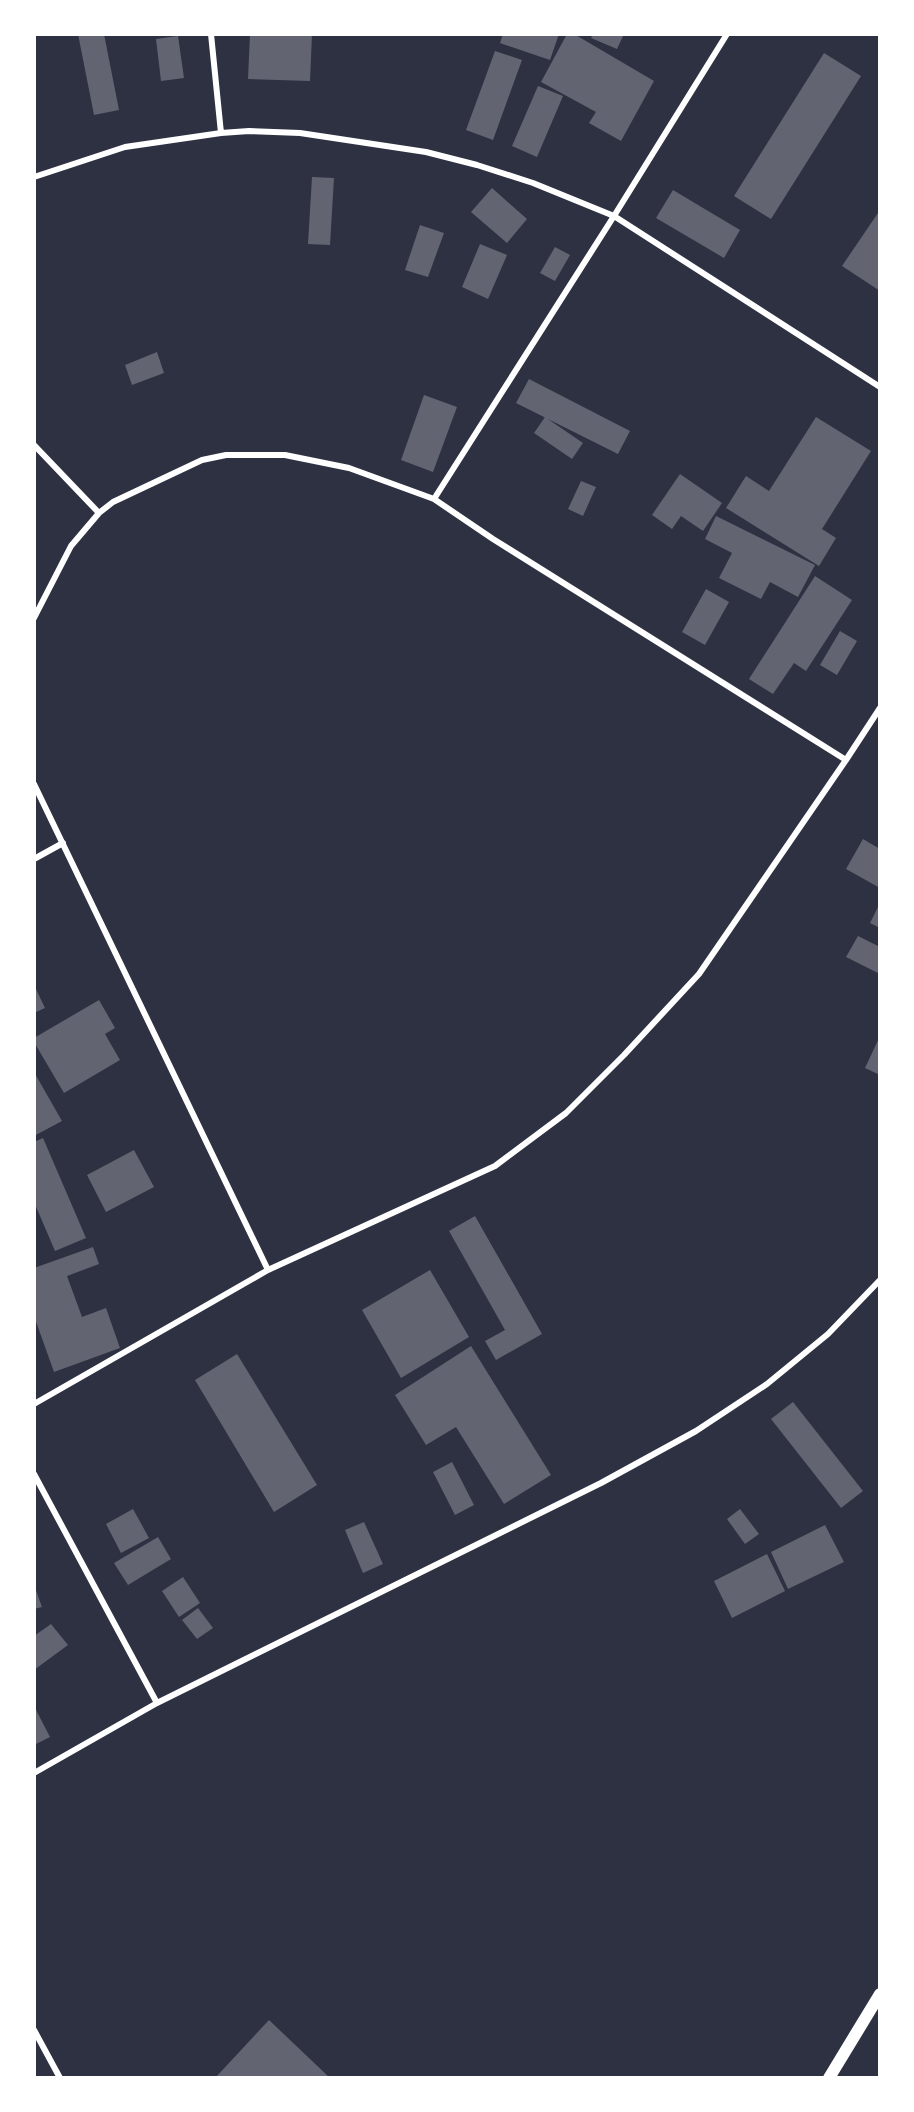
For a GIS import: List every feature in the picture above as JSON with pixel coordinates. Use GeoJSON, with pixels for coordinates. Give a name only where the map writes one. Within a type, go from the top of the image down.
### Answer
{"type":"FeatureCollection","features":[{"type":"Feature","properties":{"kind":"main road"},"geometry":{"type":"LineString","coordinates":[[829,2078],[879,1994]]}},
{"type":"Feature","properties":{"kind":"street"},"geometry":{"type":"LineString","coordinates":[[211,34],[221,133]]}},
{"type":"Feature","properties":{"kind":"street"},"geometry":{"type":"LineString","coordinates":[[434,499],[727,34]]}},
{"type":"Feature","properties":{"kind":"street"},"geometry":{"type":"LineString","coordinates":[[34,177],[125,147],[221,133],[300,133],[426,152],[533,183],[614,216],[879,387]]}},
{"type":"Feature","properties":{"kind":"street"},"geometry":{"type":"LineString","coordinates":[[34,445],[99,513]]}},
{"type":"Feature","properties":{"kind":"street"},"geometry":{"type":"LineString","coordinates":[[34,618],[71,546],[99,513],[113,502],[202,460],[226,455],[285,455],[350,468],[434,499],[493,539],[846,760]]}},
{"type":"Feature","properties":{"kind":"street"},"geometry":{"type":"LineString","coordinates":[[34,1404],[268,1270],[495,1166],[566,1113],[624,1055],[699,974],[846,760],[879,708]]}},
{"type":"Feature","properties":{"kind":"street"},"geometry":{"type":"LineString","coordinates":[[34,784],[268,1270]]}},
{"type":"Feature","properties":{"kind":"street"},"geometry":{"type":"LineString","coordinates":[[34,859],[63,843]]}},
{"type":"Feature","properties":{"kind":"street"},"geometry":{"type":"LineString","coordinates":[[34,1773],[157,1703],[601,1483],[696,1431],[767,1384],[828,1334],[879,1280]]}},
{"type":"Feature","properties":{"kind":"street"},"geometry":{"type":"LineString","coordinates":[[34,1474],[157,1703]]}},
{"type":"Feature","properties":{"kind":"street"},"geometry":{"type":"LineString","coordinates":[[34,2030],[60,2078]]}},
{"type":"Feature","properties":{"kind":"building"},"geometry":{"type":"Polygon","coordinates":[[[78,34],[104,34],[119,110],[94,115],[78,34]]]}},
{"type":"Feature","properties":{"kind":"building"},"geometry":{"type":"Polygon","coordinates":[[[250,34],[312,34],[310,81],[248,79],[250,34]]]}},
{"type":"Feature","properties":{"kind":"building"},"geometry":{"type":"Polygon","coordinates":[[[503,34],[559,34],[550,60],[500,43],[503,34]]]}},
{"type":"Feature","properties":{"kind":"building"},"geometry":{"type":"Polygon","coordinates":[[[567,34],[574,34],[654,81],[621,141],[589,123],[596,112],[541,82],[567,34]]]}},
{"type":"Feature","properties":{"kind":"building"},"geometry":{"type":"Polygon","coordinates":[[[593,34],[624,34],[617,49],[591,38],[593,34]]]}},
{"type":"Feature","properties":{"kind":"building"},"geometry":{"type":"Polygon","coordinates":[[[178,36],[184,78],[161,81],[156,39],[178,36]]]}},
{"type":"Feature","properties":{"kind":"building"},"geometry":{"type":"Polygon","coordinates":[[[495,51],[522,60],[493,140],[466,130],[495,51]]]}},
{"type":"Feature","properties":{"kind":"building"},"geometry":{"type":"Polygon","coordinates":[[[824,53],[861,76],[771,219],[734,196],[824,53]]]}},
{"type":"Feature","properties":{"kind":"building"},"geometry":{"type":"Polygon","coordinates":[[[538,86],[563,96],[537,157],[512,146],[538,86]]]}},
{"type":"Feature","properties":{"kind":"building"},"geometry":{"type":"Polygon","coordinates":[[[312,177],[334,178],[330,245],[308,244],[312,177]]]}},
{"type":"Feature","properties":{"kind":"building"},"geometry":{"type":"Polygon","coordinates":[[[492,188],[527,219],[507,243],[471,212],[492,188]]]}},
{"type":"Feature","properties":{"kind":"building"},"geometry":{"type":"Polygon","coordinates":[[[673,190],[740,230],[724,258],[656,218],[673,190]]]}},
{"type":"Feature","properties":{"kind":"building"},"geometry":{"type":"Polygon","coordinates":[[[880,210],[880,291],[842,266],[880,210]]]}},
{"type":"Feature","properties":{"kind":"building"},"geometry":{"type":"Polygon","coordinates":[[[420,225],[444,233],[428,277],[405,270],[420,225]]]}},
{"type":"Feature","properties":{"kind":"building"},"geometry":{"type":"Polygon","coordinates":[[[480,244],[507,255],[488,299],[462,287],[480,244]]]}},
{"type":"Feature","properties":{"kind":"building"},"geometry":{"type":"Polygon","coordinates":[[[555,247],[570,255],[555,281],[540,273],[555,247]]]}},
{"type":"Feature","properties":{"kind":"building"},"geometry":{"type":"Polygon","coordinates":[[[157,352],[164,373],[132,385],[125,365],[157,352]]]}},
{"type":"Feature","properties":{"kind":"building"},"geometry":{"type":"Polygon","coordinates":[[[529,379],[630,431],[618,454],[516,403],[529,379]]]}},
{"type":"Feature","properties":{"kind":"building"},"geometry":{"type":"Polygon","coordinates":[[[424,395],[457,407],[433,472],[401,460],[424,395]]]}},
{"type":"Feature","properties":{"kind":"building"},"geometry":{"type":"Polygon","coordinates":[[[545,417],[583,443],[572,459],[534,433],[545,417]]]}},
{"type":"Feature","properties":{"kind":"building"},"geometry":{"type":"Polygon","coordinates":[[[816,417],[871,451],[822,529],[836,538],[819,566],[726,508],[746,476],[769,491],[816,417]]]}},
{"type":"Feature","properties":{"kind":"building"},"geometry":{"type":"Polygon","coordinates":[[[680,474],[722,503],[703,531],[681,516],[672,529],[652,515],[680,474]]]}},
{"type":"Feature","properties":{"kind":"building"},"geometry":{"type":"Polygon","coordinates":[[[581,481],[596,487],[583,516],[568,509],[581,481]]]}},
{"type":"Feature","properties":{"kind":"building"},"geometry":{"type":"Polygon","coordinates":[[[716,516],[815,565],[798,597],[770,582],[761,599],[719,578],[732,553],[705,539],[716,516]]]}},
{"type":"Feature","properties":{"kind":"building"},"geometry":{"type":"Polygon","coordinates":[[[815,576],[852,600],[806,671],[794,663],[773,694],[749,679],[815,576]]]}},
{"type":"Feature","properties":{"kind":"building"},"geometry":{"type":"Polygon","coordinates":[[[706,589],[729,602],[705,645],[682,632],[706,589]]]}},
{"type":"Feature","properties":{"kind":"building"},"geometry":{"type":"Polygon","coordinates":[[[840,631],[857,641],[837,675],[820,665],[840,631]]]}},
{"type":"Feature","properties":{"kind":"building"},"geometry":{"type":"Polygon","coordinates":[[[863,839],[880,849],[880,888],[846,869],[863,839]]]}},
{"type":"Feature","properties":{"kind":"building"},"geometry":{"type":"Polygon","coordinates":[[[880,903],[880,928],[870,923],[880,903]]]}},
{"type":"Feature","properties":{"kind":"building"},"geometry":{"type":"Polygon","coordinates":[[[858,936],[880,947],[880,974],[846,957],[858,936]]]}},
{"type":"Feature","properties":{"kind":"building"},"geometry":{"type":"Polygon","coordinates":[[[34,985],[45,1008],[34,1013],[34,985]]]}},
{"type":"Feature","properties":{"kind":"building"},"geometry":{"type":"Polygon","coordinates":[[[99,1000],[115,1028],[105,1034],[120,1060],[64,1093],[34,1042],[34,1038],[99,1000]]]}},
{"type":"Feature","properties":{"kind":"building"},"geometry":{"type":"Polygon","coordinates":[[[880,1036],[880,1075],[865,1068],[880,1036]]]}},
{"type":"Feature","properties":{"kind":"building"},"geometry":{"type":"Polygon","coordinates":[[[34,1072],[62,1121],[34,1136],[34,1072]]]}},
{"type":"Feature","properties":{"kind":"building"},"geometry":{"type":"Polygon","coordinates":[[[43,1138],[86,1238],[55,1251],[34,1202],[34,1142],[43,1138]]]}},
{"type":"Feature","properties":{"kind":"building"},"geometry":{"type":"Polygon","coordinates":[[[134,1150],[154,1187],[106,1212],[87,1175],[134,1150]]]}},
{"type":"Feature","properties":{"kind":"building"},"geometry":{"type":"Polygon","coordinates":[[[475,1216],[542,1334],[496,1360],[485,1341],[505,1330],[449,1231],[475,1216]]]}},
{"type":"Feature","properties":{"kind":"building"},"geometry":{"type":"Polygon","coordinates":[[[93,1247],[99,1264],[67,1276],[82,1317],[106,1308],[120,1348],[54,1372],[34,1316],[34,1268],[93,1247]]]}},
{"type":"Feature","properties":{"kind":"building"},"geometry":{"type":"Polygon","coordinates":[[[430,1270],[469,1337],[401,1378],[362,1310],[430,1270]]]}},
{"type":"Feature","properties":{"kind":"building"},"geometry":{"type":"Polygon","coordinates":[[[471,1346],[551,1475],[504,1504],[456,1427],[426,1445],[395,1395],[471,1346]]]}},
{"type":"Feature","properties":{"kind":"building"},"geometry":{"type":"Polygon","coordinates":[[[237,1354],[317,1485],[274,1512],[195,1380],[237,1354]]]}},
{"type":"Feature","properties":{"kind":"building"},"geometry":{"type":"Polygon","coordinates":[[[793,1402],[863,1491],[841,1508],[771,1419],[793,1402]]]}},
{"type":"Feature","properties":{"kind":"building"},"geometry":{"type":"Polygon","coordinates":[[[452,1462],[474,1505],[455,1515],[433,1472],[452,1462]]]}},
{"type":"Feature","properties":{"kind":"building"},"geometry":{"type":"Polygon","coordinates":[[[133,1509],[149,1538],[121,1553],[106,1524],[133,1509]]]}},
{"type":"Feature","properties":{"kind":"building"},"geometry":{"type":"Polygon","coordinates":[[[740,1509],[759,1534],[745,1544],[727,1519],[740,1509]]]}},
{"type":"Feature","properties":{"kind":"building"},"geometry":{"type":"Polygon","coordinates":[[[364,1522],[383,1564],[363,1573],[345,1530],[364,1522]]]}},
{"type":"Feature","properties":{"kind":"building"},"geometry":{"type":"Polygon","coordinates":[[[825,1525],[844,1562],[788,1589],[771,1552],[825,1525]]]}},
{"type":"Feature","properties":{"kind":"building"},"geometry":{"type":"Polygon","coordinates":[[[158,1537],[171,1559],[128,1585],[114,1563],[158,1537]]]}},
{"type":"Feature","properties":{"kind":"building"},"geometry":{"type":"Polygon","coordinates":[[[767,1554],[785,1591],[732,1618],[714,1581],[767,1554]]]}},
{"type":"Feature","properties":{"kind":"building"},"geometry":{"type":"Polygon","coordinates":[[[183,1577],[200,1603],[179,1617],[162,1591],[183,1577]]]}},
{"type":"Feature","properties":{"kind":"building"},"geometry":{"type":"Polygon","coordinates":[[[34,1585],[42,1607],[34,1609],[34,1585]]]}},
{"type":"Feature","properties":{"kind":"building"},"geometry":{"type":"Polygon","coordinates":[[[198,1608],[213,1628],[197,1639],[182,1620],[198,1608]]]}},
{"type":"Feature","properties":{"kind":"building"},"geometry":{"type":"Polygon","coordinates":[[[51,1624],[68,1645],[34,1670],[34,1636],[51,1624]]]}},
{"type":"Feature","properties":{"kind":"building"},"geometry":{"type":"Polygon","coordinates":[[[34,1706],[50,1737],[34,1745],[34,1706]]]}},
{"type":"Feature","properties":{"kind":"building"},"geometry":{"type":"Polygon","coordinates":[[[269,2020],[330,2078],[215,2078],[269,2020]]]}}]}
